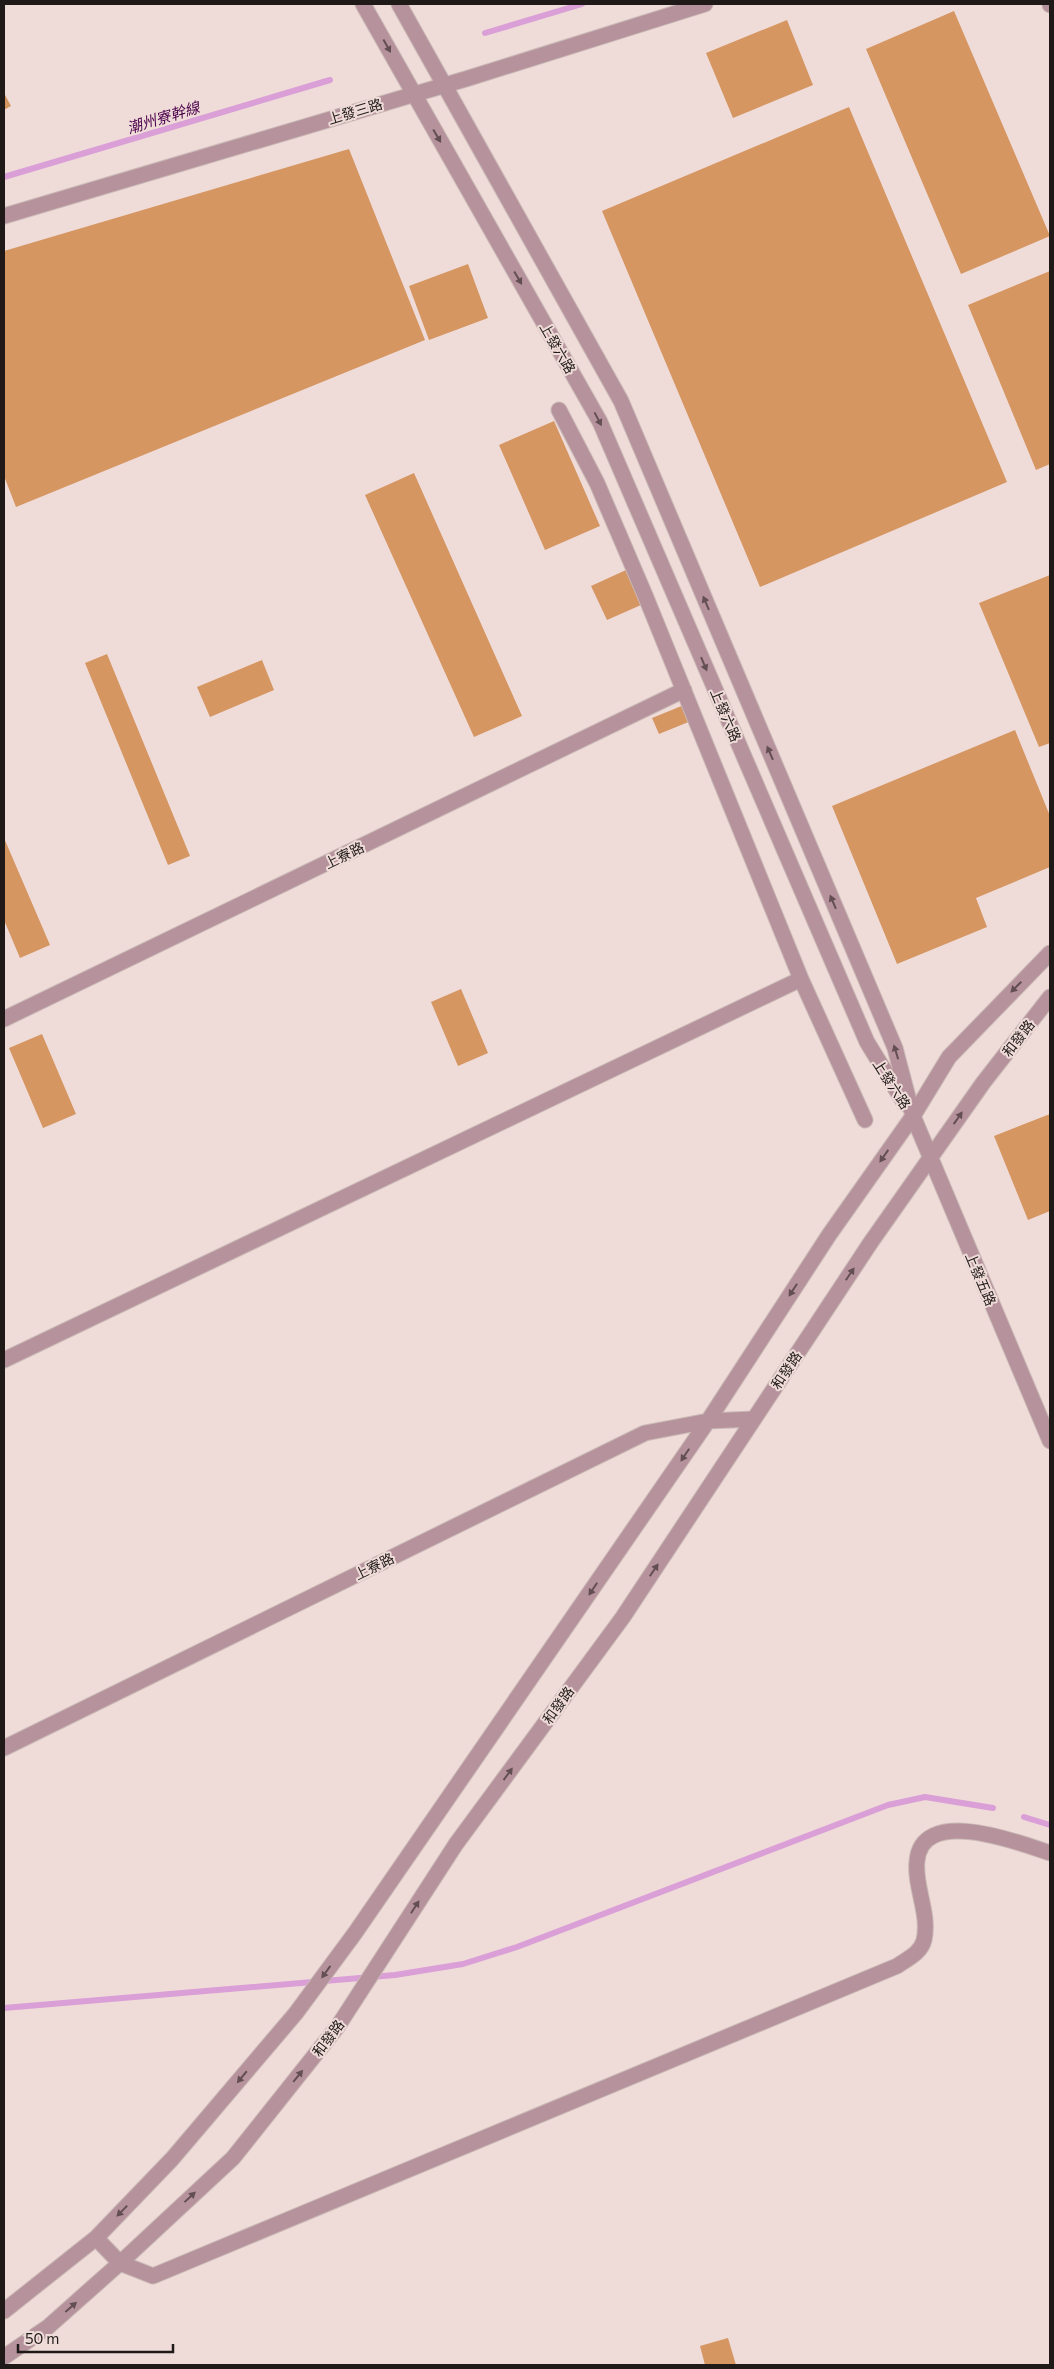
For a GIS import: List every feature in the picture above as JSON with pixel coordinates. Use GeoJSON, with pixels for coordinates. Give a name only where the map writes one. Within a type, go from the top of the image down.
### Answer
{"type":"FeatureCollection","features":[{"type":"Feature","properties":{"kind":"street","name":"上發六路"},"geometry":{"type":"LineString","coordinates":[[363,4],[600,422],[867,1042],[913,1116]]}},
{"type":"Feature","properties":{"kind":"street","name":"上發六路"},"geometry":{"type":"LineString","coordinates":[[399,4],[621,401],[895,1048],[913,1116]]}},
{"type":"Feature","properties":{"kind":"street","name":"上發三路"},"geometry":{"type":"LineString","coordinates":[[4,216],[444,85],[705,4]]}},
{"type":"Feature","properties":{"kind":"street"},"geometry":{"type":"LineString","coordinates":[[559,410],[598,483],[801,978],[865,1120]]}},
{"type":"Feature","properties":{"kind":"street","name":"上寮路"},"geometry":{"type":"LineString","coordinates":[[4,1019],[684,690]]}},
{"type":"Feature","properties":{"kind":"street"},"geometry":{"type":"LineString","coordinates":[[4,2311],[96,2238],[172,2159],[296,2013],[355,1933],[708,1421],[829,1234],[913,1116],[957,1046],[1050,953]]}},
{"type":"Feature","properties":{"kind":"street"},"geometry":{"type":"LineString","coordinates":[[4,1360],[801,978]]}},
{"type":"Feature","properties":{"kind":"street","name":"和發路"},"geometry":{"type":"LineString","coordinates":[[4,2357],[48,2327],[233,2158],[338,2026],[456,1844],[623,1617],[871,1242],[983,1083],[1050,997]]}},
{"type":"Feature","properties":{"kind":"street","name":"上發五路"},"geometry":{"type":"LineString","coordinates":[[913,1116],[1050,1441]]}},
{"type":"Feature","properties":{"kind":"street","name":"上寮路"},"geometry":{"type":"LineString","coordinates":[[4,1748],[645,1433],[708,1421],[754,1419]]}},
{"type":"Feature","properties":{"kind":"street"},"geometry":{"type":"LineString","coordinates":[[96,2238],[120,2263],[153,2276],[897,1966],[914,1955],[924,1942],[917,1861],[921,1845],[933,1835],[952,1831],[991,1834],[1050,1853]]}},
{"type":"Feature","properties":{"kind":"building"},"geometry":{"type":"Polygon","coordinates":[[[954,11],[1050,236],[961,274],[866,49],[954,11]]]}},
{"type":"Feature","properties":{"kind":"building"},"geometry":{"type":"Polygon","coordinates":[[[787,20],[813,85],[733,118],[706,53],[787,20]]]}},
{"type":"Feature","properties":{"kind":"building"},"geometry":{"type":"Polygon","coordinates":[[[4,93],[11,106],[4,110],[4,93]]]}},
{"type":"Feature","properties":{"kind":"building"},"geometry":{"type":"Polygon","coordinates":[[[849,107],[1007,482],[760,587],[602,211],[849,107]]]}},
{"type":"Feature","properties":{"kind":"building"},"geometry":{"type":"Polygon","coordinates":[[[349,149],[425,340],[16,507],[4,476],[4,251],[349,149]]]}},
{"type":"Feature","properties":{"kind":"building"},"geometry":{"type":"Polygon","coordinates":[[[468,264],[488,318],[429,340],[409,286],[468,264]]]}},
{"type":"Feature","properties":{"kind":"building"},"geometry":{"type":"Polygon","coordinates":[[[1050,271],[1050,464],[1036,470],[968,305],[1050,271]]]}},
{"type":"Feature","properties":{"kind":"building"},"geometry":{"type":"Polygon","coordinates":[[[554,421],[600,526],[545,550],[499,445],[554,421]]]}},
{"type":"Feature","properties":{"kind":"building"},"geometry":{"type":"Polygon","coordinates":[[[414,473],[522,716],[474,737],[365,495],[414,473]]]}},
{"type":"Feature","properties":{"kind":"building"},"geometry":{"type":"Polygon","coordinates":[[[626,570],[641,605],[607,620],[591,586],[626,570]]]}},
{"type":"Feature","properties":{"kind":"building"},"geometry":{"type":"Polygon","coordinates":[[[1050,575],[1050,743],[1039,747],[979,603],[1050,575]]]}},
{"type":"Feature","properties":{"kind":"building"},"geometry":{"type":"Polygon","coordinates":[[[107,654],[190,856],[168,865],[85,663],[107,654]]]}},
{"type":"Feature","properties":{"kind":"building"},"geometry":{"type":"Polygon","coordinates":[[[262,660],[274,690],[210,717],[197,687],[262,660]]]}},
{"type":"Feature","properties":{"kind":"building"},"geometry":{"type":"Polygon","coordinates":[[[684,705],[691,721],[659,734],[652,718],[684,705]]]}},
{"type":"Feature","properties":{"kind":"building"},"geometry":{"type":"Polygon","coordinates":[[[1015,730],[1050,816],[1050,867],[976,898],[987,927],[897,964],[832,806],[1015,730]]]}},
{"type":"Feature","properties":{"kind":"building"},"geometry":{"type":"Polygon","coordinates":[[[4,838],[50,945],[20,958],[4,920],[4,838]]]}},
{"type":"Feature","properties":{"kind":"building"},"geometry":{"type":"Polygon","coordinates":[[[461,989],[488,1053],[458,1066],[431,1002],[461,989]]]}},
{"type":"Feature","properties":{"kind":"building"},"geometry":{"type":"Polygon","coordinates":[[[42,1034],[76,1114],[43,1128],[9,1048],[42,1034]]]}},
{"type":"Feature","properties":{"kind":"building"},"geometry":{"type":"Polygon","coordinates":[[[1050,1114],[1050,1211],[1028,1220],[994,1136],[1050,1114]]]}},
{"type":"Feature","properties":{"kind":"building"},"geometry":{"type":"Polygon","coordinates":[[[728,2338],[736,2365],[705,2365],[700,2346],[728,2338]]]}},
{"type":"Feature","properties":{"kind":"waterway","name":"潮州寮幹線"},"geometry":{"type":"LineString","coordinates":[[485,33],[582,4]]}},
{"type":"Feature","properties":{"kind":"waterway","name":"潮州寮幹線"},"geometry":{"type":"LineString","coordinates":[[4,177],[330,80]]}},
{"type":"Feature","properties":{"kind":"waterway"},"geometry":{"type":"LineString","coordinates":[[4,2008],[395,1975],[463,1964],[517,1947],[888,1805],[925,1797],[993,1808]]}},
{"type":"Feature","properties":{"kind":"waterway"},"geometry":{"type":"LineString","coordinates":[[1024,1817],[1050,1825]]}}]}
